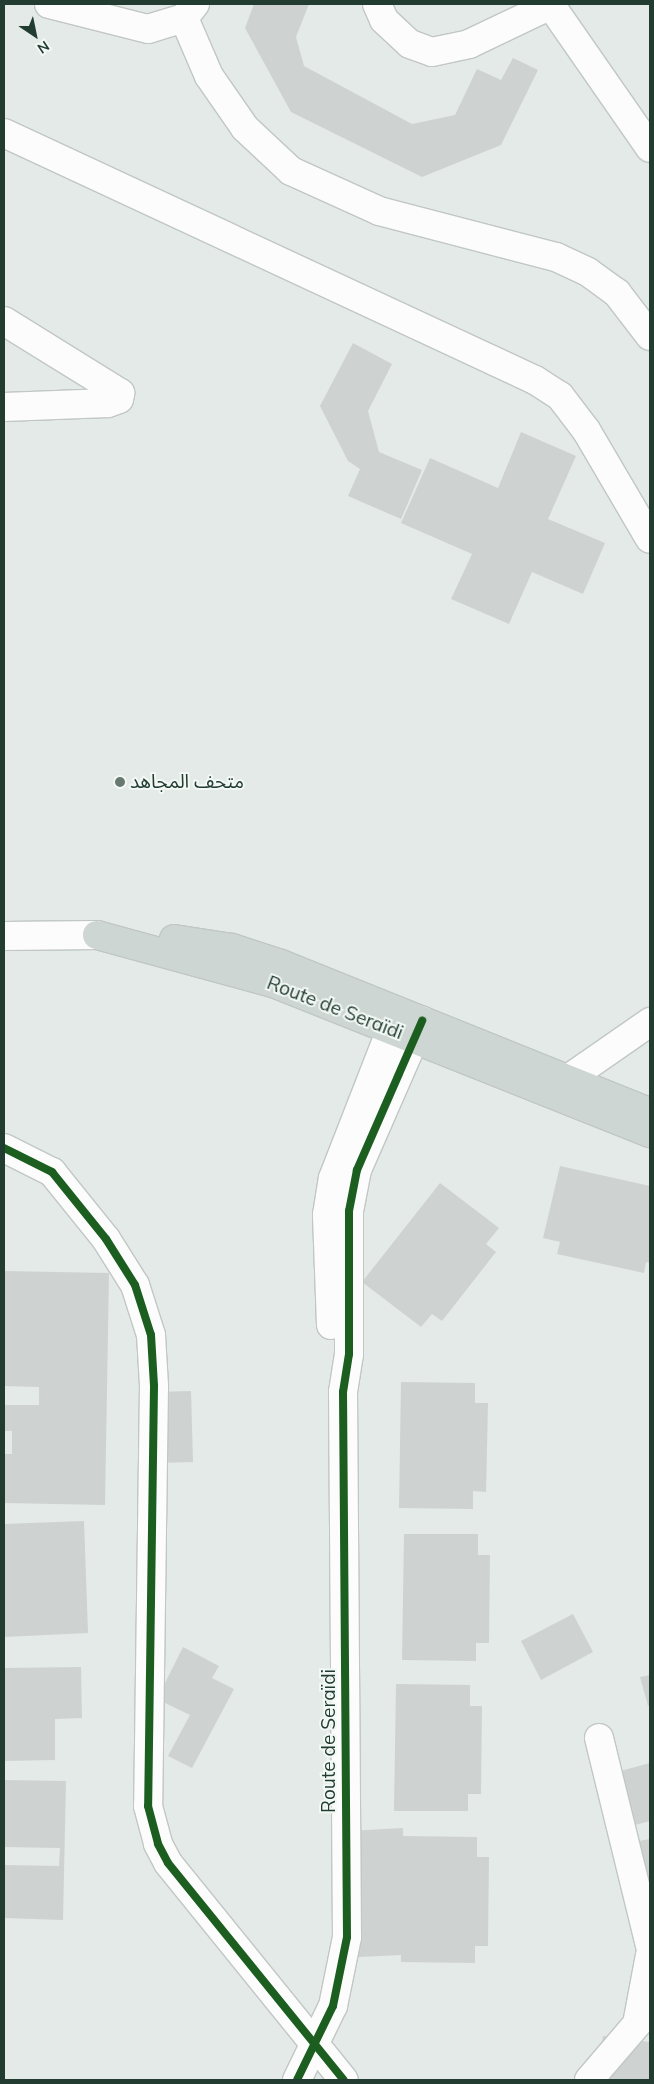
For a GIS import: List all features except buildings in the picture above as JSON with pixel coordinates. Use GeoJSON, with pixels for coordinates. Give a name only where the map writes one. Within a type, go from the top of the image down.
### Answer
{"type":"FeatureCollection","features":[{"type":"Feature","properties":{"kind":"main road","name":"Route de Seraïdi"},"geometry":{"type":"LineString","coordinates":[[97,935],[182,939],[232,948],[650,1133]]}},
{"type":"Feature","properties":{"kind":"main road","name":"Route de Seraïdi"},"geometry":{"type":"LineString","coordinates":[[406,1025],[568,1079],[650,1112]]}},
{"type":"Feature","properties":{"kind":"street"},"geometry":{"type":"LineString","coordinates":[[50,4],[148,29],[190,11],[209,76],[245,128],[291,171],[379,211],[556,257],[588,272],[617,293],[650,336]]}},
{"type":"Feature","properties":{"kind":"street"},"geometry":{"type":"LineString","coordinates":[[377,4],[384,20],[410,44],[432,52],[469,44],[550,4],[650,148]]}},
{"type":"Feature","properties":{"kind":"street"},"geometry":{"type":"LineString","coordinates":[[4,133],[535,380],[560,396],[586,430],[650,539]]}},
{"type":"Feature","properties":{"kind":"street"},"geometry":{"type":"LineString","coordinates":[[4,321],[120,393],[119,399],[108,403],[4,407]]}},
{"type":"Feature","properties":{"kind":"street","name":"Route de Seraïdi"},"geometry":{"type":"LineString","coordinates":[[4,936],[97,935]]}},
{"type":"Feature","properties":{"kind":"street"},"geometry":{"type":"LineString","coordinates":[[568,1079],[650,1022]]}},
{"type":"Feature","properties":{"kind":"street","name":"Route de Seraïdi"},"geometry":{"type":"LineString","coordinates":[[297,2080],[317,2044],[333,2006],[347,1937],[343,1392],[332,1351],[330,1195],[338,1159],[406,1025]]}},
{"type":"Feature","properties":{"kind":"street"},"geometry":{"type":"LineString","coordinates":[[623,1041],[650,1046]]}},
{"type":"Feature","properties":{"kind":"street"},"geometry":{"type":"LineString","coordinates":[[4,1148],[52,1172],[106,1238],[135,1285],[151,1335],[154,1386],[148,1806],[154,1835],[168,1863],[317,2044],[344,2080]]}},
{"type":"Feature","properties":{"kind":"street"},"geometry":{"type":"LineString","coordinates":[[600,1738],[650,1946]]}},
{"type":"Feature","properties":{"kind":"street"},"geometry":{"type":"LineString","coordinates":[[589,2080],[637,2024],[650,1955]]}},
{"type":"Feature","properties":{"kind":"cycle path"},"geometry":{"type":"LineString","coordinates":[[297,2080],[333,2006],[347,1937],[343,1392],[349,1354],[349,1211],[357,1170],[422,1021]]}},
{"type":"Feature","properties":{"kind":"cycle path"},"geometry":{"type":"LineString","coordinates":[[4,1148],[52,1172],[106,1239],[135,1285],[151,1335],[154,1386],[148,1806],[158,1844],[168,1863],[344,2080]]}},
{"type":"Feature","properties":{"kind":"place","name":"متحف المجاهد"},"geometry":{"type":"Point","coordinates":[120,782]}}]}
